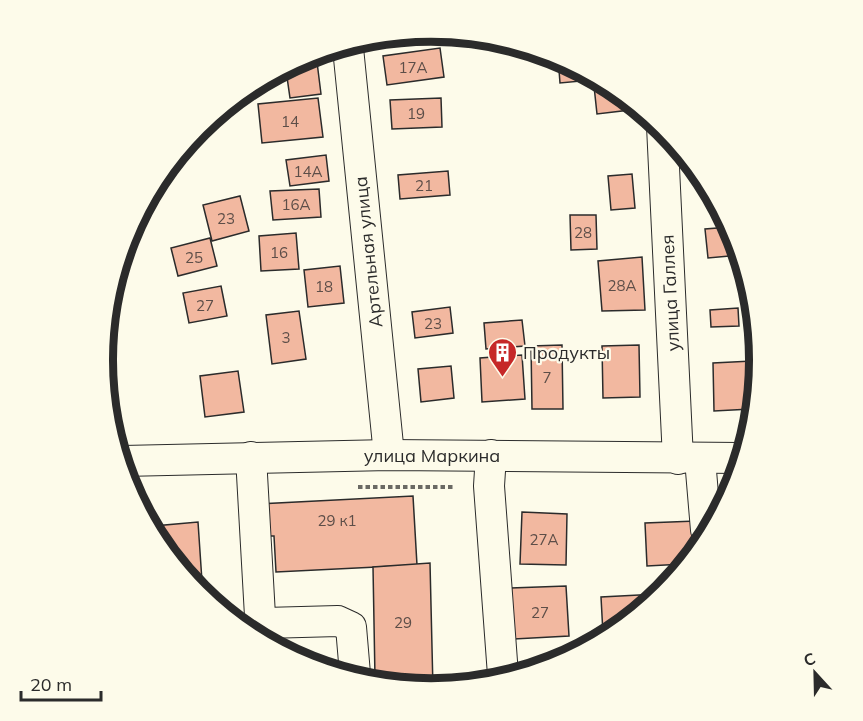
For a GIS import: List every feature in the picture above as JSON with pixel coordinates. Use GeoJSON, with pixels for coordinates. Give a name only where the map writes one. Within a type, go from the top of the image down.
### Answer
{"type":"FeatureCollection","features":[{"type":"Feature","properties":{"kind":"street","name":"Артельная улица"},"geometry":{"type":"LineString","coordinates":[[349,53],[389,455]]}},
{"type":"Feature","properties":{"kind":"street","name":"улица Галлея"},"geometry":{"type":"LineString","coordinates":[[663,142],[689,459],[705,524]]}},
{"type":"Feature","properties":{"kind":"street","name":"улица Маркина"},"geometry":{"type":"LineString","coordinates":[[129,461],[389,455],[734,458]]}},
{"type":"Feature","properties":{"kind":"street"},"geometry":{"type":"LineString","coordinates":[[491,455],[489,486],[502,671]]}},
{"type":"Feature","properties":{"kind":"street"},"geometry":{"type":"LineString","coordinates":[[251,457],[260,616],[265,623],[338,621],[351,627],[356,670]]}},
{"type":"Feature","properties":{"kind":"building"},"geometry":{"type":"Polygon","coordinates":[[[440,48],[444,77],[387,85],[383,56],[440,48]]]}},
{"type":"Feature","properties":{"kind":"building"},"geometry":{"type":"Polygon","coordinates":[[[317,63],[321,94],[290,98],[287,77],[317,63]]]}},
{"type":"Feature","properties":{"kind":"building"},"geometry":{"type":"Polygon","coordinates":[[[559,69],[583,81],[560,83],[559,69]]]}},
{"type":"Feature","properties":{"kind":"building"},"geometry":{"type":"Polygon","coordinates":[[[594,87],[628,110],[597,114],[594,87]]]}},
{"type":"Feature","properties":{"kind":"building"},"geometry":{"type":"Polygon","coordinates":[[[318,98],[323,137],[262,143],[258,104],[318,98]]]}},
{"type":"Feature","properties":{"kind":"building"},"geometry":{"type":"Polygon","coordinates":[[[441,98],[442,127],[392,129],[390,100],[441,98]]]}},
{"type":"Feature","properties":{"kind":"building"},"geometry":{"type":"Polygon","coordinates":[[[326,155],[329,181],[290,186],[286,160],[326,155]]]}},
{"type":"Feature","properties":{"kind":"building"},"geometry":{"type":"Polygon","coordinates":[[[448,171],[450,195],[400,199],[398,175],[448,171]]]}},
{"type":"Feature","properties":{"kind":"building"},"geometry":{"type":"Polygon","coordinates":[[[632,174],[635,208],[611,210],[608,176],[632,174]]]}},
{"type":"Feature","properties":{"kind":"building"},"geometry":{"type":"Polygon","coordinates":[[[319,189],[321,217],[273,220],[270,191],[319,189]]]}},
{"type":"Feature","properties":{"kind":"building"},"geometry":{"type":"Polygon","coordinates":[[[240,196],[249,231],[212,241],[203,205],[240,196]]]}},
{"type":"Feature","properties":{"kind":"building"},"geometry":{"type":"Polygon","coordinates":[[[570,215],[596,215],[597,249],[571,250],[570,215]]]}},
{"type":"Feature","properties":{"kind":"building"},"geometry":{"type":"Polygon","coordinates":[[[721,228],[732,256],[708,258],[705,229],[721,228]]]}},
{"type":"Feature","properties":{"kind":"building"},"geometry":{"type":"Polygon","coordinates":[[[296,233],[299,269],[261,271],[259,236],[296,233]]]}},
{"type":"Feature","properties":{"kind":"building"},"geometry":{"type":"Polygon","coordinates":[[[210,238],[217,266],[178,276],[171,248],[210,238]]]}},
{"type":"Feature","properties":{"kind":"building"},"geometry":{"type":"Polygon","coordinates":[[[642,257],[645,310],[602,311],[598,261],[642,257]]]}},
{"type":"Feature","properties":{"kind":"building"},"geometry":{"type":"Polygon","coordinates":[[[340,266],[344,303],[308,307],[304,270],[340,266]]]}},
{"type":"Feature","properties":{"kind":"building"},"geometry":{"type":"Polygon","coordinates":[[[221,286],[227,316],[189,323],[183,293],[221,286]]]}},
{"type":"Feature","properties":{"kind":"building"},"geometry":{"type":"Polygon","coordinates":[[[450,307],[453,333],[415,338],[412,312],[450,307]]]}},
{"type":"Feature","properties":{"kind":"building"},"geometry":{"type":"Polygon","coordinates":[[[738,308],[739,326],[711,327],[710,310],[738,308]]]}},
{"type":"Feature","properties":{"kind":"building"},"geometry":{"type":"Polygon","coordinates":[[[299,311],[306,359],[272,364],[266,315],[299,311]]]}},
{"type":"Feature","properties":{"kind":"building"},"geometry":{"type":"Polygon","coordinates":[[[522,320],[525,346],[486,349],[484,323],[522,320]]]}},
{"type":"Feature","properties":{"kind":"building"},"geometry":{"type":"Polygon","coordinates":[[[562,345],[563,409],[532,409],[531,346],[562,345]]]}},
{"type":"Feature","properties":{"kind":"building"},"geometry":{"type":"Polygon","coordinates":[[[639,345],[640,397],[603,398],[602,346],[639,345]]]}},
{"type":"Feature","properties":{"kind":"building","name":"Продукты"},"geometry":{"type":"Polygon","coordinates":[[[522,355],[525,399],[482,402],[480,358],[522,355]]]}},
{"type":"Feature","properties":{"kind":"building"},"geometry":{"type":"Polygon","coordinates":[[[750,361],[746,409],[714,411],[713,363],[750,361]]]}},
{"type":"Feature","properties":{"kind":"building"},"geometry":{"type":"Polygon","coordinates":[[[451,366],[454,398],[421,402],[418,369],[451,366]]]}},
{"type":"Feature","properties":{"kind":"building"},"geometry":{"type":"Polygon","coordinates":[[[238,371],[244,412],[205,417],[200,376],[238,371]]]}},
{"type":"Feature","properties":{"kind":"building"},"geometry":{"type":"Polygon","coordinates":[[[413,496],[417,565],[276,572],[274,536],[260,536],[258,504],[413,496]]]}},
{"type":"Feature","properties":{"kind":"building"},"geometry":{"type":"Polygon","coordinates":[[[522,512],[567,514],[566,565],[520,564],[522,512]]]}},
{"type":"Feature","properties":{"kind":"building"},"geometry":{"type":"Polygon","coordinates":[[[696,521],[697,536],[676,564],[647,566],[645,523],[696,521]]]}},
{"type":"Feature","properties":{"kind":"building"},"geometry":{"type":"Polygon","coordinates":[[[198,522],[202,582],[179,554],[160,525],[198,522]]]}},
{"type":"Feature","properties":{"kind":"building"},"geometry":{"type":"Polygon","coordinates":[[[430,563],[433,679],[375,674],[373,567],[430,563]]]}},
{"type":"Feature","properties":{"kind":"building"},"geometry":{"type":"Polygon","coordinates":[[[566,586],[569,636],[514,639],[511,588],[566,586]]]}},
{"type":"Feature","properties":{"kind":"building"},"geometry":{"type":"Polygon","coordinates":[[[648,595],[603,628],[601,597],[648,595]]]}},
{"type":"Feature","properties":{"kind":"place","name":"Продукты"},"geometry":{"type":"Point","coordinates":[502,378]}}]}
